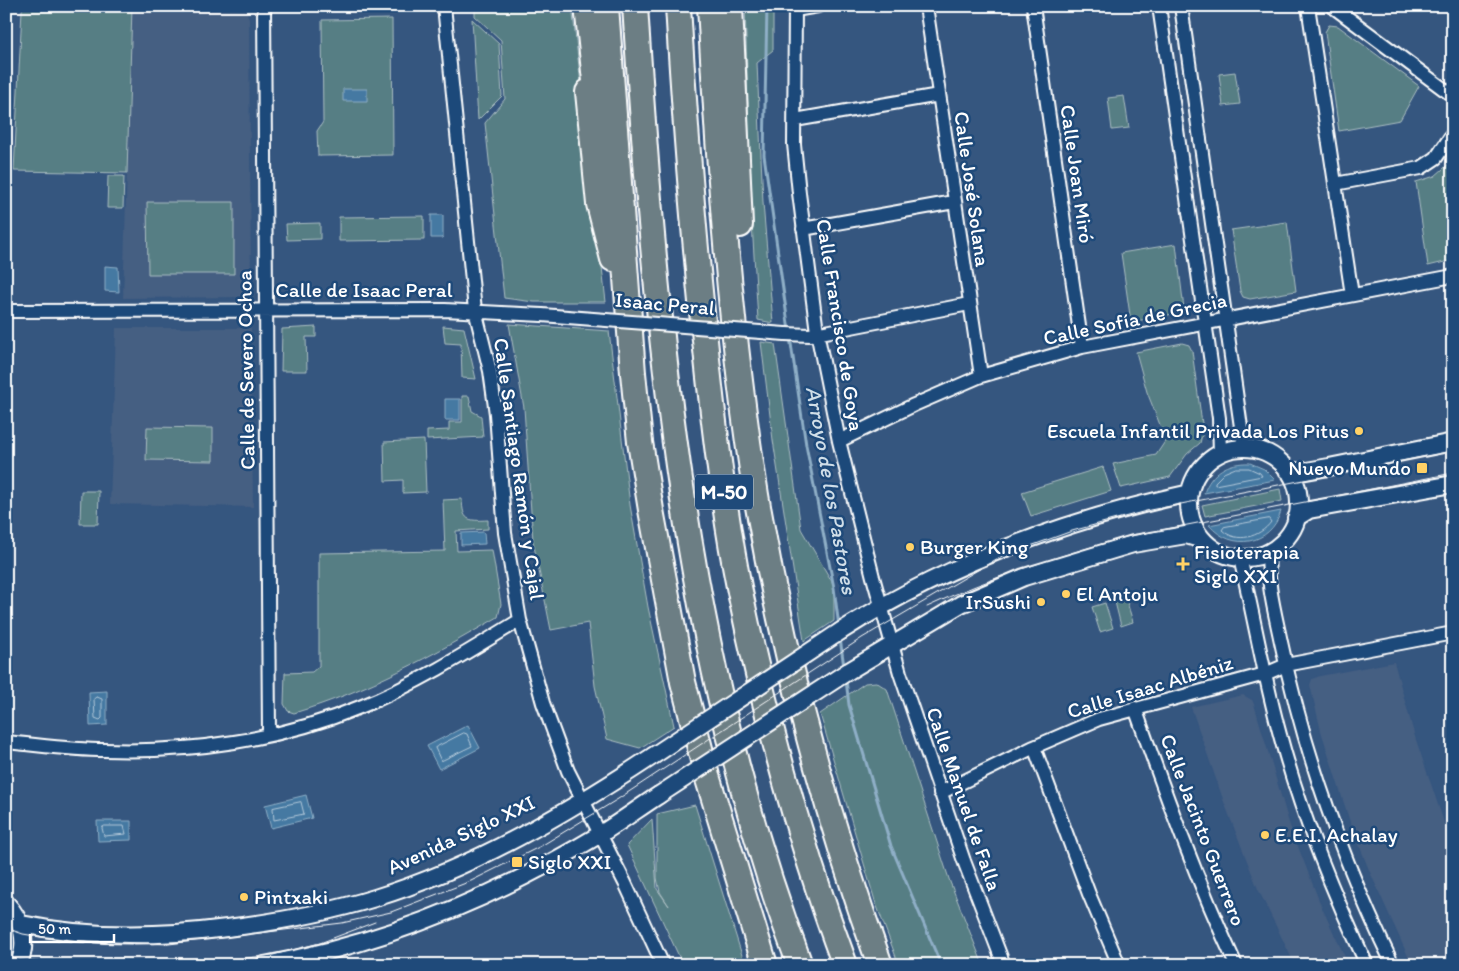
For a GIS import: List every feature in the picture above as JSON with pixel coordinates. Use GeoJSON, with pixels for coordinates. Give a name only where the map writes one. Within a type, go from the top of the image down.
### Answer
{"type":"FeatureCollection","features":[{"type":"Feature","properties":{"kind":"highway"},"geometry":{"type":"LineString","coordinates":[[577,6],[599,204],[613,259]]}},
{"type":"Feature","properties":{"kind":"highway"},"geometry":{"type":"LineString","coordinates":[[587,6],[613,259],[633,373],[650,500],[683,682],[707,776],[765,965]]}},
{"type":"Feature","properties":{"kind":"highway"},"geometry":{"type":"LineString","coordinates":[[606,6],[633,373]]}},
{"type":"Feature","properties":{"kind":"highway","name":"M-50"},"geometry":{"type":"LineString","coordinates":[[635,6],[655,281],[671,418],[700,605],[728,734],[748,807],[785,925],[800,965]]}},
{"type":"Feature","properties":{"kind":"highway","name":"M-50"},"geometry":{"type":"LineString","coordinates":[[678,6],[696,259],[713,418],[739,586],[777,753],[827,917],[845,965]]}},
{"type":"Feature","properties":{"kind":"highway"},"geometry":{"type":"LineString","coordinates":[[710,6],[717,132],[736,345],[756,494],[792,675],[822,790],[852,886],[880,965]]}},
{"type":"Feature","properties":{"kind":"highway"},"geometry":{"type":"LineString","coordinates":[[730,6],[742,288],[749,375],[769,512],[771,573]]}},
{"type":"Feature","properties":{"kind":"street","name":"Calle de Severo Ochoa"},"geometry":{"type":"LineString","coordinates":[[264,6],[269,734]]}},
{"type":"Feature","properties":{"kind":"street","name":"Calle Santiago Ramón y Cajal"},"geometry":{"type":"LineString","coordinates":[[444,6],[475,310],[490,371],[496,414],[505,534],[520,620],[543,704],[566,764],[582,800],[625,883],[662,965]]}},
{"type":"Feature","properties":{"kind":"street"},"geometry":{"type":"LineString","coordinates":[[795,8],[818,6]]}},
{"type":"Feature","properties":{"kind":"street","name":"Calle José Solana"},"geometry":{"type":"LineString","coordinates":[[926,6],[981,376]]}},
{"type":"Feature","properties":{"kind":"street","name":"Calle Joan Miró"},"geometry":{"type":"LineString","coordinates":[[1034,6],[1082,347]]}},
{"type":"Feature","properties":{"kind":"street"},"geometry":{"type":"LineString","coordinates":[[1159,6],[1219,418],[1220,454]]}},
{"type":"Feature","properties":{"kind":"street"},"geometry":{"type":"LineString","coordinates":[[1181,6],[1244,448]]}},
{"type":"Feature","properties":{"kind":"street"},"geometry":{"type":"LineString","coordinates":[[1308,6],[1352,295]]}},
{"type":"Feature","properties":{"kind":"street"},"geometry":{"type":"LineString","coordinates":[[1332,6],[1453,96]]}},
{"type":"Feature","properties":{"kind":"street","name":"Calle Francisco de Goya"},"geometry":{"type":"LineString","coordinates":[[795,8],[794,144],[802,228],[817,332],[839,441],[891,644]]}},
{"type":"Feature","properties":{"kind":"street"},"geometry":{"type":"LineString","coordinates":[[795,120],[939,95]]}},
{"type":"Feature","properties":{"kind":"street"},"geometry":{"type":"LineString","coordinates":[[1335,184],[1421,168],[1436,158],[1453,133]]}},
{"type":"Feature","properties":{"kind":"street"},"geometry":{"type":"LineString","coordinates":[[802,228],[954,202]]}},
{"type":"Feature","properties":{"kind":"street","name":"Calle Sofía de Grecia"},"geometry":{"type":"LineString","coordinates":[[839,441],[914,404],[981,376],[1082,347],[1453,276]]}},
{"type":"Feature","properties":{"kind":"street","name":"Isaac Peral"},"geometry":{"type":"LineString","coordinates":[[542,315],[810,335],[817,332],[969,304]]}},
{"type":"Feature","properties":{"kind":"street","name":"Calle de Isaac Peral"},"geometry":{"type":"LineString","coordinates":[[6,311],[475,310],[542,315]]}},
{"type":"Feature","properties":{"kind":"street"},"geometry":{"type":"LineString","coordinates":[[1287,470],[1301,472],[1453,442]]}},
{"type":"Feature","properties":{"kind":"street"},"geometry":{"type":"LineString","coordinates":[[1244,448],[1268,454],[1287,470],[1297,492],[1296,518],[1290,532],[1281,543],[1269,552],[1255,557],[1240,558],[1214,549],[1203,540],[1192,523],[1189,512],[1190,493],[1200,470],[1220,454],[1244,448]]}},
{"type":"Feature","properties":{"kind":"street"},"geometry":{"type":"LineString","coordinates":[[1296,518],[1309,510],[1453,484]]}},
{"type":"Feature","properties":{"kind":"street","name":"Avenida Siglo XXI"},"geometry":{"type":"LineString","coordinates":[[21,924],[60,932],[146,935],[203,931],[311,915],[375,898],[463,863],[582,800],[653,756],[841,631],[882,606],[961,567],[1033,536],[1120,510],[1190,493]]}},
{"type":"Feature","properties":{"kind":"street"},"geometry":{"type":"LineString","coordinates":[[264,965],[294,962],[374,938],[452,909],[506,884],[599,834],[891,644],[989,591],[1061,564],[1110,549],[1186,536],[1203,540]]}},
{"type":"Feature","properties":{"kind":"street"},"geometry":{"type":"LineString","coordinates":[[1269,552],[1270,578],[1286,665],[1318,787],[1342,851],[1393,965]]}},
{"type":"Feature","properties":{"kind":"street"},"geometry":{"type":"LineString","coordinates":[[1240,558],[1264,674],[1280,734],[1318,851],[1367,965]]}},
{"type":"Feature","properties":{"kind":"street"},"geometry":{"type":"LineString","coordinates":[[6,742],[104,750],[160,750],[201,746],[269,734],[342,713],[386,696],[429,675],[520,620]]}},
{"type":"Feature","properties":{"kind":"street","name":"Calle Isaac Albéniz"},"geometry":{"type":"LineString","coordinates":[[940,793],[1034,747],[1099,719],[1264,674],[1286,665],[1453,633]]}},
{"type":"Feature","properties":{"kind":"street","name":"Calle Manuel de Falla"},"geometry":{"type":"LineString","coordinates":[[891,644],[940,793],[1004,965]]}},
{"type":"Feature","properties":{"kind":"street","name":"Calle Jacinto Guerrero"},"geometry":{"type":"LineString","coordinates":[[1135,708],[1161,786],[1192,866],[1236,965]]}},
{"type":"Feature","properties":{"kind":"street"},"geometry":{"type":"LineString","coordinates":[[1034,747],[1088,894],[1119,965]]}},
{"type":"Feature","properties":{"kind":"street"},"geometry":{"type":"LineString","coordinates":[[6,903],[21,924],[23,947],[18,965]]}},
{"type":"Feature","properties":{"kind":"shaded area"},"geometry":{"type":"Polygon","coordinates":[[[132,7],[243,11],[247,13],[249,19],[251,290],[243,297],[123,298],[132,7]]]}},
{"type":"Feature","properties":{"kind":"shaded area"},"geometry":{"type":"Polygon","coordinates":[[[116,328],[251,328],[253,507],[110,504],[116,328]]]}},
{"type":"Feature","properties":{"kind":"shaded area"},"geometry":{"type":"Polygon","coordinates":[[[1394,662],[1415,737],[1446,828],[1453,838],[1453,965],[1412,965],[1369,870],[1349,819],[1321,731],[1310,685],[1312,679],[1320,676],[1394,662]]]}},
{"type":"Feature","properties":{"kind":"shaded area","name":"E.E.I. Achalay"},"geometry":{"type":"Polygon","coordinates":[[[1243,695],[1252,700],[1254,704],[1290,826],[1322,908],[1345,957],[1344,965],[1295,965],[1258,889],[1224,802],[1191,707],[1243,695]]]}},
{"type":"Feature","properties":{"kind":"green space"},"geometry":{"type":"Polygon","coordinates":[[[24,6],[132,7],[127,173],[14,171],[22,10],[24,6]]]}},
{"type":"Feature","properties":{"kind":"green space"},"geometry":{"type":"Polygon","coordinates":[[[475,6],[572,6],[606,302],[534,302],[504,298],[485,123],[505,99],[501,40],[475,16],[475,6]]]}},
{"type":"Feature","properties":{"kind":"green space"},"geometry":{"type":"Polygon","coordinates":[[[745,6],[773,6],[773,50],[757,63],[763,203],[773,323],[758,320],[751,207],[745,6]]]}},
{"type":"Feature","properties":{"kind":"green space"},"geometry":{"type":"Polygon","coordinates":[[[392,19],[393,155],[318,156],[317,131],[323,122],[322,20],[392,19]]]}},
{"type":"Feature","properties":{"kind":"green space"},"geometry":{"type":"Polygon","coordinates":[[[472,19],[499,44],[502,96],[478,120],[472,19]]]}},
{"type":"Feature","properties":{"kind":"green space"},"geometry":{"type":"Polygon","coordinates":[[[1329,25],[1338,26],[1419,86],[1400,120],[1339,131],[1325,32],[1329,25]]]}},
{"type":"Feature","properties":{"kind":"green space"},"geometry":{"type":"Polygon","coordinates":[[[1235,72],[1240,104],[1223,106],[1219,74],[1235,72]]]}},
{"type":"Feature","properties":{"kind":"green space"},"geometry":{"type":"Polygon","coordinates":[[[1124,96],[1129,128],[1112,130],[1108,98],[1124,96]]]}},
{"type":"Feature","properties":{"kind":"green space"},"geometry":{"type":"Polygon","coordinates":[[[1451,162],[1453,260],[1428,266],[1416,182],[1435,176],[1451,162]]]}},
{"type":"Feature","properties":{"kind":"green space"},"geometry":{"type":"Polygon","coordinates":[[[108,176],[124,176],[123,208],[107,208],[108,176]]]}},
{"type":"Feature","properties":{"kind":"green space"},"geometry":{"type":"Polygon","coordinates":[[[147,202],[234,202],[234,274],[148,274],[147,202]]]}},
{"type":"Feature","properties":{"kind":"green space"},"geometry":{"type":"Polygon","coordinates":[[[424,216],[424,240],[339,241],[339,217],[424,216]]]}},
{"type":"Feature","properties":{"kind":"green space"},"geometry":{"type":"Polygon","coordinates":[[[1287,222],[1296,291],[1250,299],[1243,297],[1240,291],[1231,230],[1287,222]]]}},
{"type":"Feature","properties":{"kind":"green space"},"geometry":{"type":"Polygon","coordinates":[[[320,223],[320,239],[287,240],[286,224],[320,223]]]}},
{"type":"Feature","properties":{"kind":"green space"},"geometry":{"type":"Polygon","coordinates":[[[1176,244],[1184,309],[1178,313],[1131,322],[1121,253],[1176,244]]]}},
{"type":"Feature","properties":{"kind":"green space"},"geometry":{"type":"Polygon","coordinates":[[[509,324],[609,331],[630,505],[648,607],[674,726],[640,748],[607,739],[595,686],[588,623],[551,630],[533,541],[524,408],[509,324]]]}},
{"type":"Feature","properties":{"kind":"green space"},"geometry":{"type":"Polygon","coordinates":[[[443,326],[464,328],[476,379],[462,378],[461,344],[445,343],[443,326]]]}},
{"type":"Feature","properties":{"kind":"green space"},"geometry":{"type":"Polygon","coordinates":[[[316,327],[316,337],[306,337],[307,371],[281,371],[282,329],[316,327]]]}},
{"type":"Feature","properties":{"kind":"green space"},"geometry":{"type":"Polygon","coordinates":[[[761,342],[775,344],[801,529],[834,588],[834,621],[804,641],[773,440],[761,342]]]}},
{"type":"Feature","properties":{"kind":"green space"},"geometry":{"type":"Polygon","coordinates":[[[1182,343],[1189,345],[1192,351],[1203,431],[1200,443],[1187,454],[1170,477],[1121,488],[1113,464],[1156,455],[1166,440],[1147,392],[1136,352],[1182,343]]]}},
{"type":"Feature","properties":{"kind":"green space"},"geometry":{"type":"Polygon","coordinates":[[[462,396],[469,396],[472,411],[481,416],[483,437],[427,440],[427,431],[449,430],[449,422],[462,422],[462,396]]]}},
{"type":"Feature","properties":{"kind":"green space"},"geometry":{"type":"Polygon","coordinates":[[[147,427],[213,428],[213,461],[146,460],[147,427]]]}},
{"type":"Feature","properties":{"kind":"green space"},"geometry":{"type":"Polygon","coordinates":[[[424,440],[426,492],[403,493],[403,480],[385,481],[384,442],[424,440]]]}},
{"type":"Feature","properties":{"kind":"green space"},"geometry":{"type":"Polygon","coordinates":[[[1103,467],[1111,491],[1031,516],[1022,492],[1103,467]]]}},
{"type":"Feature","properties":{"kind":"green space"},"geometry":{"type":"Polygon","coordinates":[[[1280,489],[1282,501],[1205,516],[1202,505],[1280,489]]]}},
{"type":"Feature","properties":{"kind":"green space"},"geometry":{"type":"Polygon","coordinates":[[[81,491],[99,491],[98,524],[80,524],[81,491]]]}},
{"type":"Feature","properties":{"kind":"green space"},"geometry":{"type":"Polygon","coordinates":[[[462,499],[465,516],[471,520],[488,520],[488,529],[456,531],[457,551],[492,550],[501,604],[498,617],[424,659],[373,683],[294,713],[288,711],[284,704],[285,673],[312,672],[319,666],[319,553],[445,551],[443,500],[462,499]]]}},
{"type":"Feature","properties":{"kind":"green space"},"geometry":{"type":"Polygon","coordinates":[[[1126,599],[1133,622],[1121,626],[1115,602],[1126,599]]]}},
{"type":"Feature","properties":{"kind":"green space"},"geometry":{"type":"Polygon","coordinates":[[[1105,603],[1113,628],[1100,632],[1092,607],[1105,603]]]}},
{"type":"Feature","properties":{"kind":"green space"},"geometry":{"type":"Polygon","coordinates":[[[876,682],[887,689],[950,882],[983,965],[899,965],[875,901],[820,714],[865,683],[876,682]]]}},
{"type":"Feature","properties":{"kind":"green space"},"geometry":{"type":"Polygon","coordinates":[[[695,805],[745,965],[683,965],[627,845],[652,819],[657,889],[669,906],[660,892],[657,878],[657,814],[695,805]]]}},
{"type":"Feature","properties":{"kind":"water"},"geometry":{"type":"Polygon","coordinates":[[[343,89],[367,89],[367,101],[343,101],[343,89]]]}},
{"type":"Feature","properties":{"kind":"water"},"geometry":{"type":"Polygon","coordinates":[[[431,215],[443,215],[443,238],[431,238],[431,215]]]}},
{"type":"Feature","properties":{"kind":"water"},"geometry":{"type":"Polygon","coordinates":[[[105,266],[118,267],[119,292],[105,291],[105,266]]]}},
{"type":"Feature","properties":{"kind":"water"},"geometry":{"type":"Polygon","coordinates":[[[445,399],[460,399],[460,420],[445,420],[445,399]]]}},
{"type":"Feature","properties":{"kind":"water"},"geometry":{"type":"Polygon","coordinates":[[[1250,463],[1264,469],[1275,480],[1204,493],[1211,479],[1221,470],[1235,464],[1250,463]]]}},
{"type":"Feature","properties":{"kind":"water"},"geometry":{"type":"Polygon","coordinates":[[[1281,511],[1269,531],[1250,541],[1229,539],[1218,534],[1209,525],[1281,511]]]}},
{"type":"Feature","properties":{"kind":"water"},"geometry":{"type":"Polygon","coordinates":[[[484,532],[485,544],[461,545],[461,533],[484,532]]]}},
{"type":"Feature","properties":{"kind":"water"},"geometry":{"type":"Polygon","coordinates":[[[107,691],[107,725],[90,726],[89,692],[107,691]]]}},
{"type":"Feature","properties":{"kind":"water"},"geometry":{"type":"Polygon","coordinates":[[[468,725],[480,748],[439,769],[427,746],[468,725]]]}},
{"type":"Feature","properties":{"kind":"water"},"geometry":{"type":"Polygon","coordinates":[[[306,795],[312,818],[271,828],[265,805],[306,795]]]}},
{"type":"Feature","properties":{"kind":"water"},"geometry":{"type":"Polygon","coordinates":[[[97,821],[131,821],[131,840],[98,841],[97,821]]]}},
{"type":"Feature","properties":{"kind":"waterway","name":"Arroyo de los Pastores"},"geometry":{"type":"LineString","coordinates":[[767,6],[764,155],[789,331]]}},
{"type":"Feature","properties":{"kind":"waterway","name":"Arroyo de los Pastores"},"geometry":{"type":"LineString","coordinates":[[790,337],[806,445],[834,588],[839,627]]}},
{"type":"Feature","properties":{"kind":"waterway","name":"Arroyo de los Pastores"},"geometry":{"type":"LineString","coordinates":[[840,638],[844,667]]}},
{"type":"Feature","properties":{"kind":"waterway","name":"Arroyo de los Pastores"},"geometry":{"type":"LineString","coordinates":[[846,680],[849,705],[891,846],[941,965]]}},
{"type":"Feature","properties":{"kind":"tram line"},"geometry":{"type":"LineString","coordinates":[[6,928],[23,934],[59,940],[169,944],[342,923],[391,912],[471,881],[541,846],[618,799],[862,638],[1000,557],[1072,531],[1150,510],[1453,451]]}},
{"type":"Feature","properties":{"kind":"tram line"},"geometry":{"type":"LineString","coordinates":[[927,607],[975,586],[1025,568],[1126,537],[1453,473]]}},
{"type":"Feature","properties":{"kind":"tram line"},"geometry":{"type":"LineString","coordinates":[[186,965],[273,955],[320,943],[375,922]]}},
{"type":"Feature","properties":{"kind":"tram line"},"geometry":{"type":"LineString","coordinates":[[6,963],[20,960],[73,965]]}},
{"type":"Feature","properties":{"kind":"place","name":"Escuela Infantil Privada Los Pitus"},"geometry":{"type":"Point","coordinates":[1359,431]}},
{"type":"Feature","properties":{"kind":"place","name":"Nuevo Mundo"},"geometry":{"type":"Point","coordinates":[1422,468]}},
{"type":"Feature","properties":{"kind":"place","name":"Burger King"},"geometry":{"type":"Point","coordinates":[910,547]}},
{"type":"Feature","properties":{"kind":"place","name":"Fisioterapia Siglo XXI"},"geometry":{"type":"Point","coordinates":[1183,564]}},
{"type":"Feature","properties":{"kind":"place","name":"El Antoju"},"geometry":{"type":"Point","coordinates":[1066,594]}},
{"type":"Feature","properties":{"kind":"place","name":"IrSushi"},"geometry":{"type":"Point","coordinates":[1041,602]}},
{"type":"Feature","properties":{"kind":"place","name":"E.E.I. Achalay"},"geometry":{"type":"Point","coordinates":[1265,835]}},
{"type":"Feature","properties":{"kind":"place","name":"Siglo XXI"},"geometry":{"type":"Point","coordinates":[517,862]}},
{"type":"Feature","properties":{"kind":"place","name":"Pintxaki"},"geometry":{"type":"Point","coordinates":[244,897]}}]}
